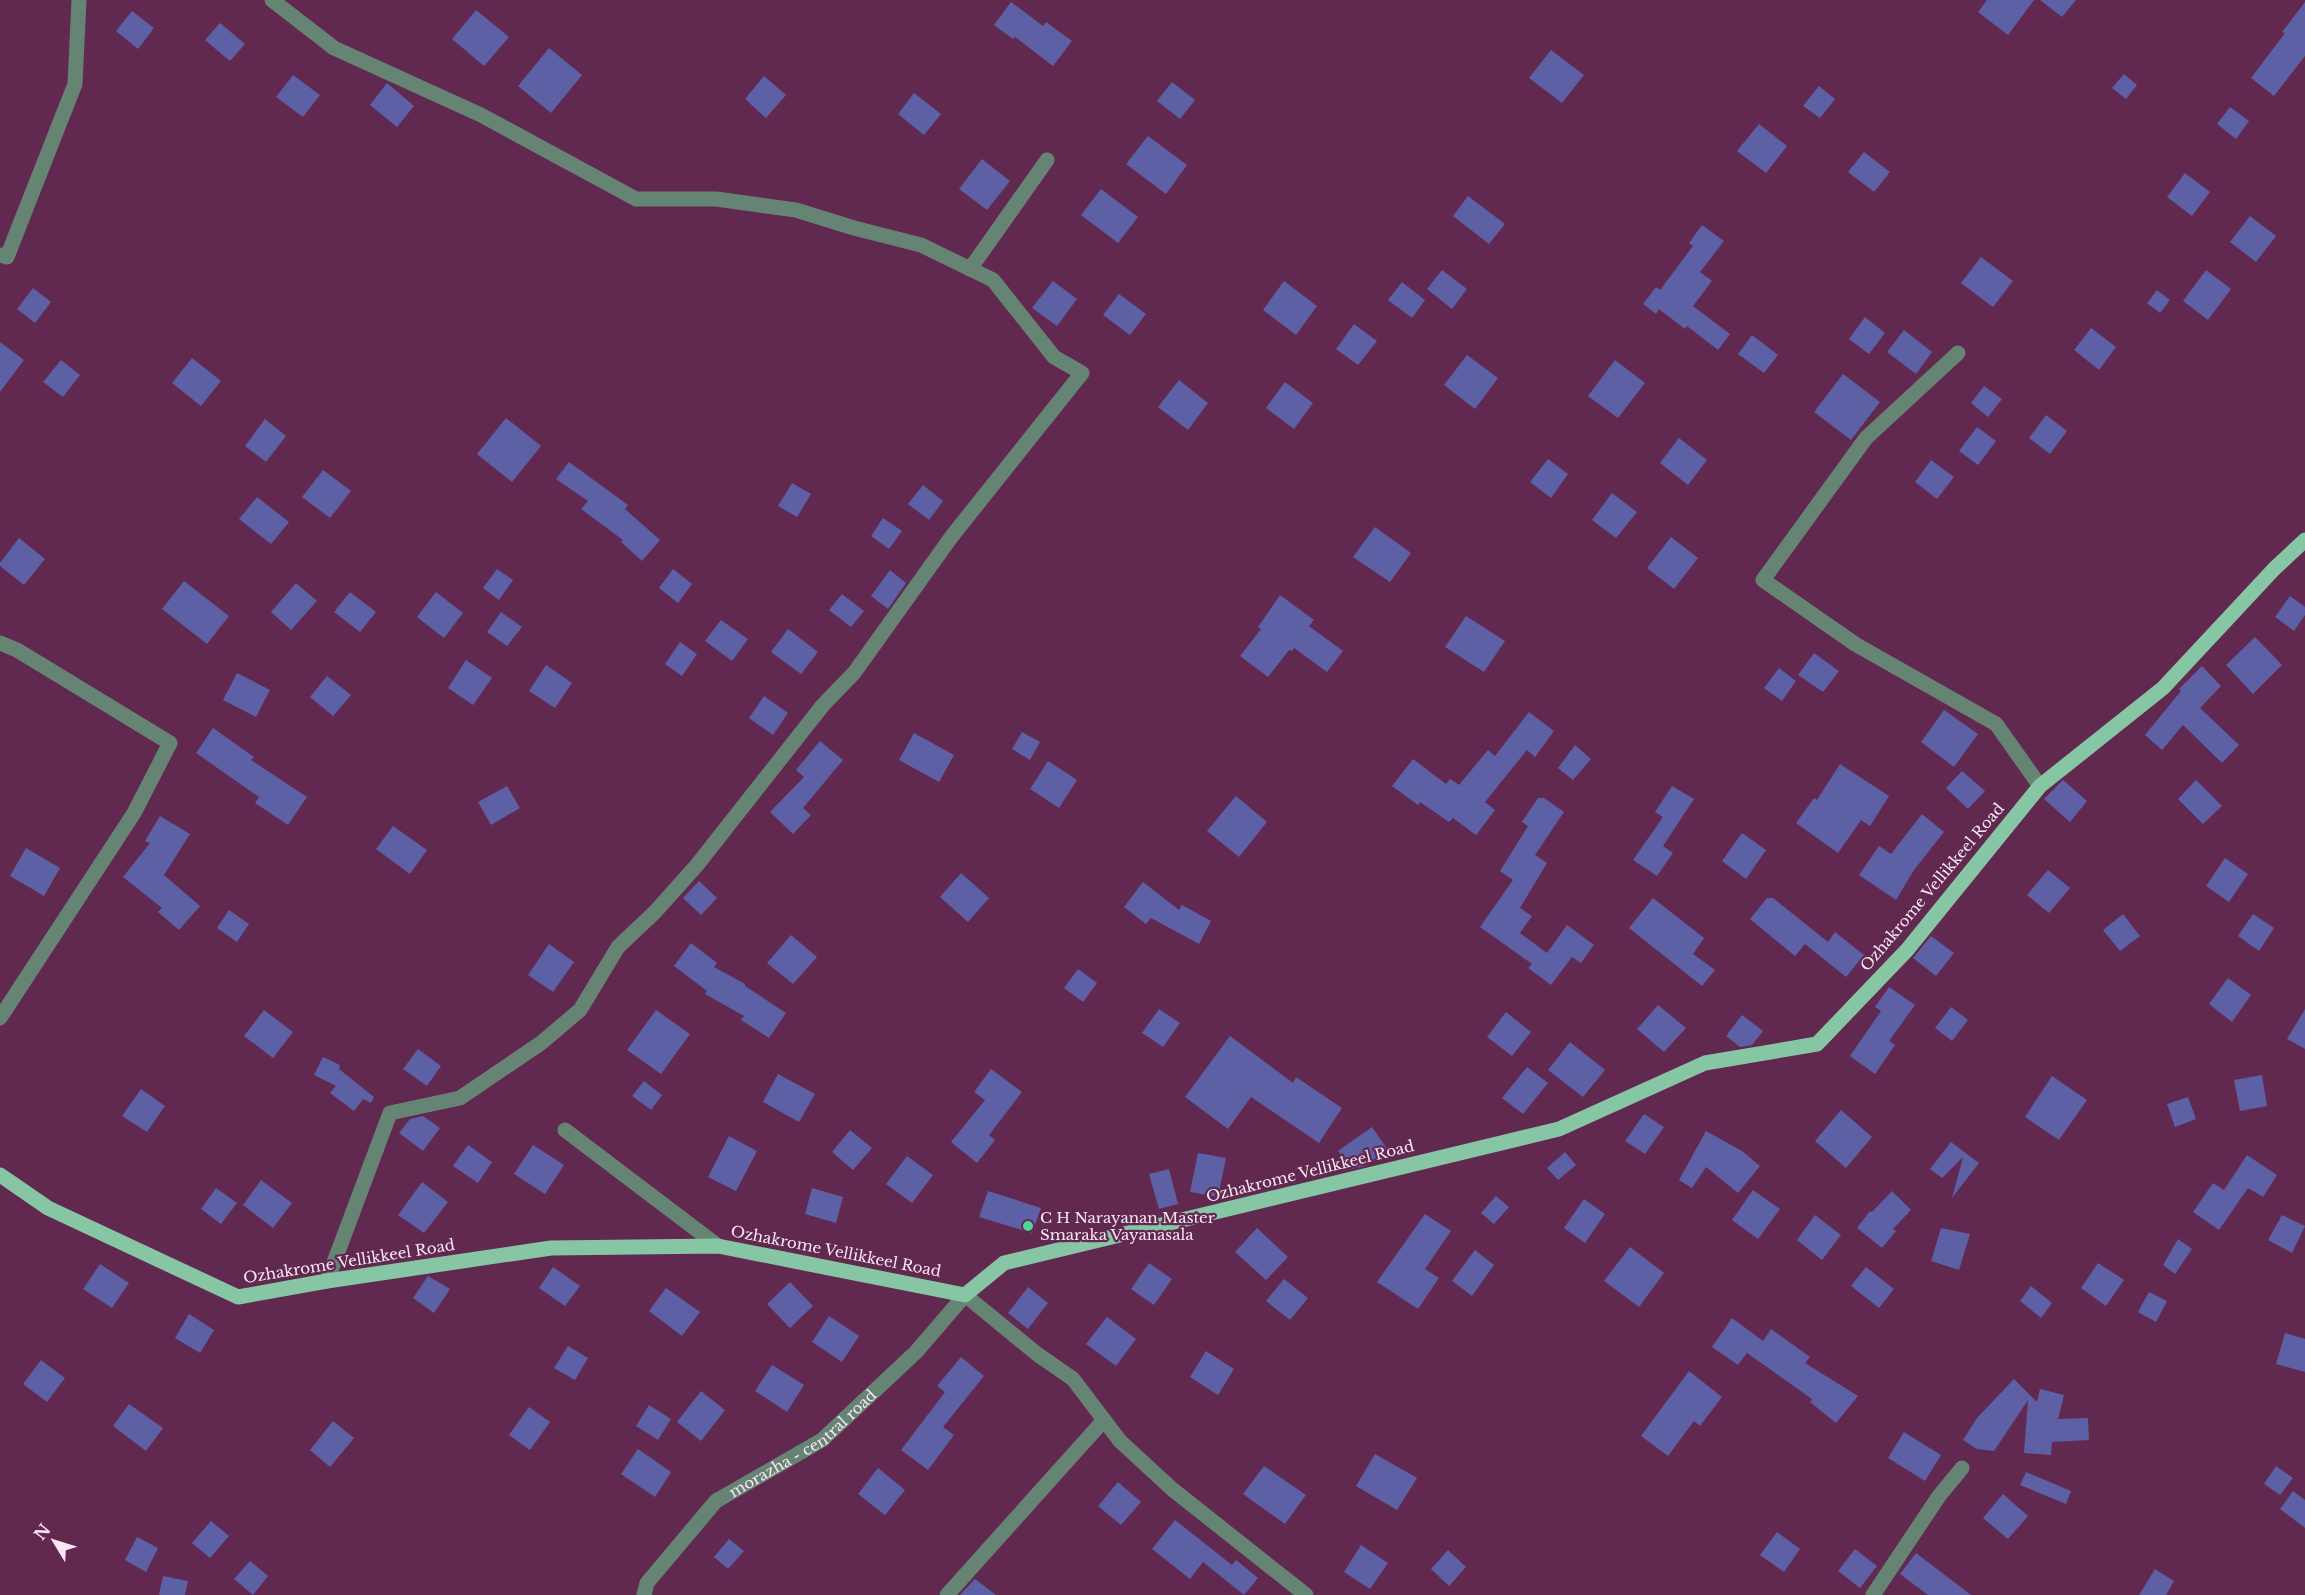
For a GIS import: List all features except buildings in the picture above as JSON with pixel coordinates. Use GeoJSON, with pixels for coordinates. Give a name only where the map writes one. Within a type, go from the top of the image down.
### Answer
{"type":"FeatureCollection","features":[{"type":"Feature","properties":{"kind":"main road","name":"Ozhakrome Vellikkeel Road"},"geometry":{"type":"LineString","coordinates":[[0,1175],[48,1208],[238,1297],[327,1281],[551,1248],[718,1246],[965,1294],[1004,1263],[1559,1129],[1705,1063],[1817,1044],[1907,950],[2040,786],[2163,688],[2274,569],[2305,540]]}},
{"type":"Feature","properties":{"kind":"street"},"geometry":{"type":"LineString","coordinates":[[0,255],[7,257],[75,84],[79,0]]}},
{"type":"Feature","properties":{"kind":"street"},"geometry":{"type":"LineString","coordinates":[[272,0],[334,48],[481,115],[636,199],[716,199],[796,210],[921,245],[993,280],[1054,357],[1082,373],[952,536],[854,673],[824,705],[697,865],[655,912],[618,947],[580,1010],[541,1043],[460,1098],[390,1113],[327,1281]]}},
{"type":"Feature","properties":{"kind":"street"},"geometry":{"type":"LineString","coordinates":[[970,269],[1047,160]]}},
{"type":"Feature","properties":{"kind":"street"},"geometry":{"type":"LineString","coordinates":[[1958,353],[1866,438],[1763,580],[1855,644],[1996,724],[2040,786]]}},
{"type":"Feature","properties":{"kind":"street"},"geometry":{"type":"LineString","coordinates":[[0,643],[17,650],[170,743],[134,813],[0,1018]]}},
{"type":"Feature","properties":{"kind":"street"},"geometry":{"type":"LineString","coordinates":[[565,1130],[718,1246]]}},
{"type":"Feature","properties":{"kind":"street"},"geometry":{"type":"LineString","coordinates":[[965,1294],[1037,1354],[1072,1379],[1120,1441],[1172,1489],[1306,1595]]}},
{"type":"Feature","properties":{"kind":"street","name":"morazha - central road"},"geometry":{"type":"LineString","coordinates":[[644,1595],[647,1583],[716,1501],[822,1440],[916,1352],[965,1294]]}},
{"type":"Feature","properties":{"kind":"street"},"geometry":{"type":"LineString","coordinates":[[947,1595],[1104,1420]]}},
{"type":"Feature","properties":{"kind":"street"},"geometry":{"type":"LineString","coordinates":[[1873,1595],[1940,1496],[1962,1468]]}},
{"type":"Feature","properties":{"kind":"place","name":"C H Narayanan Master Smaraka Vayanasala"},"geometry":{"type":"Point","coordinates":[1028,1226]}}]}
